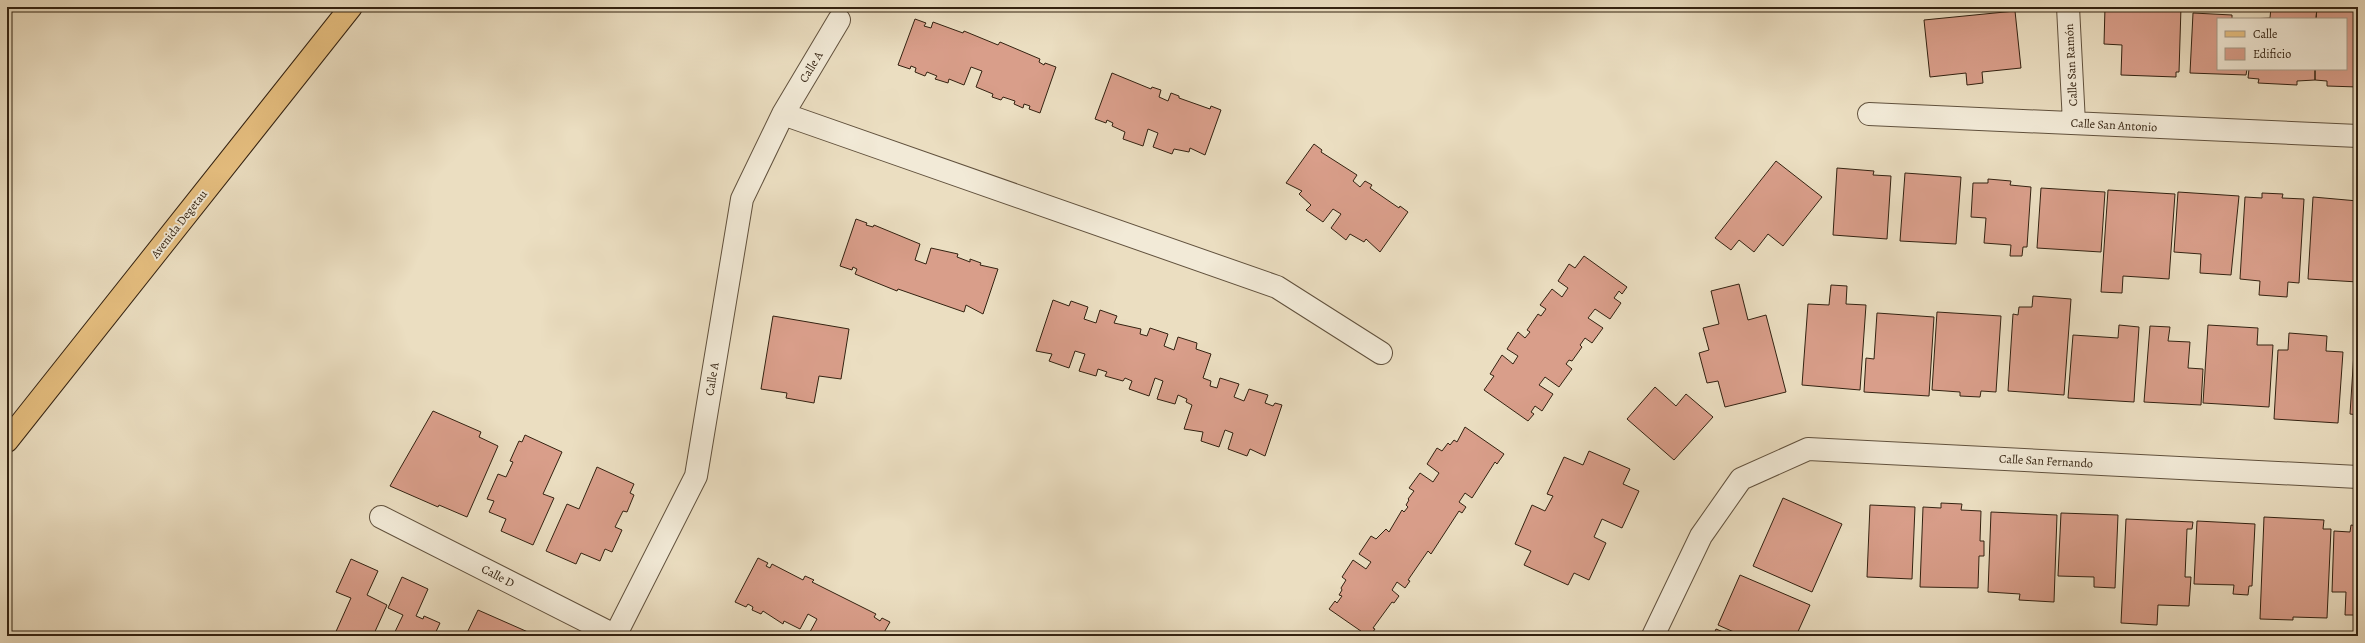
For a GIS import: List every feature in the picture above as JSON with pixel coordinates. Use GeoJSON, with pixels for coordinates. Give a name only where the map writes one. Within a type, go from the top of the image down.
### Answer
{"type":"FeatureCollection","features":[{"type":"Feature","properties":{"kind":"main road","name":"Avenida Degetau"},"geometry":{"type":"LineString","coordinates":[[7,441],[351,7]]}},
{"type":"Feature","properties":{"kind":"street","name":"Calle San Ramón"},"geometry":{"type":"LineString","coordinates":[[2068,7],[2074,123]]}},
{"type":"Feature","properties":{"kind":"street","name":"Calle A"},"geometry":{"type":"LineString","coordinates":[[616,636],[696,476],[742,199],[783,114],[839,20]]}},
{"type":"Feature","properties":{"kind":"street"},"geometry":{"type":"LineString","coordinates":[[783,114],[1277,287],[1381,353]]}},
{"type":"Feature","properties":{"kind":"street","name":"Calle San Antonio"},"geometry":{"type":"LineString","coordinates":[[1869,114],[2358,136]]}},
{"type":"Feature","properties":{"kind":"street","name":"Calle San Fernando"},"geometry":{"type":"LineString","coordinates":[[1654,636],[1701,536],[1742,479],[1808,449],[2358,477]]}},
{"type":"Feature","properties":{"kind":"street","name":"Calle D"},"geometry":{"type":"LineString","coordinates":[[381,517],[616,636]]}},
{"type":"Feature","properties":{"kind":"building"},"geometry":{"type":"Polygon","coordinates":[[[1952,7],[1969,7],[1969,11],[1952,10],[1952,7]]]}},
{"type":"Feature","properties":{"kind":"building"},"geometry":{"type":"Polygon","coordinates":[[[2105,7],[2181,7],[2179,72],[2176,72],[2176,77],[2121,75],[2122,45],[2104,44],[2105,7]]]}},
{"type":"Feature","properties":{"kind":"building"},"geometry":{"type":"Polygon","coordinates":[[[2271,7],[2317,7],[2316,18],[2270,18],[2271,7]]]}},
{"type":"Feature","properties":{"kind":"building"},"geometry":{"type":"Polygon","coordinates":[[[2317,7],[2358,7],[2358,87],[2327,86],[2327,81],[2315,80],[2315,70],[2347,70],[2347,18],[2316,18],[2317,7]]]}},
{"type":"Feature","properties":{"kind":"building"},"geometry":{"type":"Polygon","coordinates":[[[2015,11],[2021,68],[1982,72],[1983,83],[1967,85],[1966,73],[1930,77],[1924,20],[2015,11]]]}},
{"type":"Feature","properties":{"kind":"building"},"geometry":{"type":"Polygon","coordinates":[[[2193,13],[2232,15],[2232,18],[2217,18],[2217,70],[2247,70],[2246,75],[2190,73],[2193,13]]]}},
{"type":"Feature","properties":{"kind":"building"},"geometry":{"type":"Polygon","coordinates":[[[915,19],[926,23],[924,26],[931,28],[933,22],[963,33],[964,31],[998,45],[1000,42],[1040,59],[1039,62],[1044,65],[1045,63],[1056,67],[1040,113],[1029,109],[1030,106],[1024,104],[1023,108],[1014,104],[1015,101],[1003,97],[1001,100],[992,97],[993,94],[976,87],[982,71],[971,67],[964,85],[949,79],[948,83],[935,79],[937,76],[927,72],[925,76],[915,72],[916,68],[911,66],[910,69],[898,65],[915,19]]]}},
{"type":"Feature","properties":{"kind":"building"},"geometry":{"type":"Polygon","coordinates":[[[2249,70],[2315,70],[2315,80],[2297,81],[2297,85],[2258,83],[2259,79],[2248,78],[2249,70]]]}},
{"type":"Feature","properties":{"kind":"building"},"geometry":{"type":"Polygon","coordinates":[[[1112,73],[1151,89],[1152,87],[1161,90],[1159,97],[1168,101],[1171,93],[1179,96],[1179,98],[1210,109],[1211,106],[1221,110],[1205,155],[1190,148],[1189,152],[1174,149],[1172,154],[1153,147],[1158,133],[1148,129],[1143,146],[1123,139],[1125,132],[1112,126],[1113,123],[1107,120],[1106,123],[1095,119],[1112,73]]]}},
{"type":"Feature","properties":{"kind":"building"},"geometry":{"type":"Polygon","coordinates":[[[1314,144],[1322,150],[1321,152],[1357,175],[1353,181],[1360,187],[1365,181],[1372,185],[1370,188],[1399,208],[1400,206],[1408,212],[1380,252],[1366,239],[1364,242],[1350,234],[1346,240],[1331,228],[1341,214],[1333,209],[1323,222],[1306,210],[1311,205],[1299,194],[1302,191],[1286,183],[1314,144]]]}},
{"type":"Feature","properties":{"kind":"building"},"geometry":{"type":"Polygon","coordinates":[[[1776,161],[1822,197],[1783,246],[1768,234],[1754,252],[1739,240],[1731,250],[1715,238],[1776,161]]]}},
{"type":"Feature","properties":{"kind":"building"},"geometry":{"type":"Polygon","coordinates":[[[1837,168],[1874,171],[1873,175],[1891,176],[1887,239],[1833,235],[1837,168]]]}},
{"type":"Feature","properties":{"kind":"building"},"geometry":{"type":"Polygon","coordinates":[[[1905,173],[1961,177],[1956,244],[1900,241],[1905,173]]]}},
{"type":"Feature","properties":{"kind":"building"},"geometry":{"type":"Polygon","coordinates":[[[1988,179],[2011,181],[2010,185],[2031,187],[2027,247],[2023,247],[2022,256],[2010,256],[2011,245],[1984,243],[1986,218],[1971,217],[1973,183],[1988,183],[1988,179]]]}},
{"type":"Feature","properties":{"kind":"building"},"geometry":{"type":"Polygon","coordinates":[[[2041,188],[2105,192],[2101,252],[2037,248],[2041,188]]]}},
{"type":"Feature","properties":{"kind":"building"},"geometry":{"type":"Polygon","coordinates":[[[2108,190],[2175,194],[2169,279],[2123,276],[2122,293],[2101,292],[2108,190]]]}},
{"type":"Feature","properties":{"kind":"building"},"geometry":{"type":"Polygon","coordinates":[[[2178,192],[2239,196],[2231,275],[2200,273],[2201,254],[2174,252],[2178,192]]]}},
{"type":"Feature","properties":{"kind":"building"},"geometry":{"type":"Polygon","coordinates":[[[2262,193],[2283,194],[2282,198],[2304,199],[2299,283],[2288,282],[2287,297],[2259,295],[2260,281],[2240,279],[2245,197],[2262,198],[2262,193]]]}},
{"type":"Feature","properties":{"kind":"building"},"geometry":{"type":"Polygon","coordinates":[[[2313,197],[2358,201],[2358,282],[2308,279],[2313,197]]]}},
{"type":"Feature","properties":{"kind":"building"},"geometry":{"type":"Polygon","coordinates":[[[856,219],[867,223],[866,225],[873,227],[874,225],[920,244],[915,260],[926,264],[931,248],[958,254],[957,257],[970,262],[970,259],[981,263],[980,265],[998,269],[983,314],[966,305],[964,312],[898,289],[897,291],[855,274],[857,269],[853,267],[852,270],[840,266],[856,219]]]}},
{"type":"Feature","properties":{"kind":"building"},"geometry":{"type":"Polygon","coordinates":[[[1584,256],[1627,287],[1622,294],[1619,291],[1614,298],[1621,303],[1610,319],[1595,309],[1588,318],[1603,328],[1592,343],[1585,338],[1580,345],[1582,347],[1572,361],[1569,360],[1566,364],[1572,369],[1559,387],[1545,377],[1539,385],[1553,394],[1542,411],[1535,406],[1531,412],[1534,414],[1528,421],[1484,390],[1494,376],[1490,374],[1502,355],[1513,364],[1518,356],[1507,349],[1518,332],[1525,338],[1530,332],[1527,330],[1538,314],[1541,316],[1546,309],[1540,305],[1552,289],[1562,297],[1568,288],[1558,281],[1569,264],[1575,268],[1584,256]]]}},
{"type":"Feature","properties":{"kind":"building"},"geometry":{"type":"Polygon","coordinates":[[[1739,284],[1748,320],[1766,315],[1786,392],[1725,407],[1718,381],[1707,383],[1699,353],[1709,350],[1703,328],[1719,324],[1711,291],[1739,284]]]}},
{"type":"Feature","properties":{"kind":"building"},"geometry":{"type":"Polygon","coordinates":[[[1831,285],[1847,286],[1846,304],[1866,305],[1860,390],[1802,385],[1808,304],[1829,305],[1831,285]]]}},
{"type":"Feature","properties":{"kind":"building"},"geometry":{"type":"Polygon","coordinates":[[[2033,296],[2071,299],[2064,395],[2008,391],[2013,314],[2018,315],[2019,307],[2032,307],[2033,296]]]}},
{"type":"Feature","properties":{"kind":"building"},"geometry":{"type":"Polygon","coordinates":[[[1053,300],[1069,306],[1071,301],[1088,307],[1084,319],[1096,323],[1100,310],[1117,316],[1114,323],[1141,329],[1140,334],[1147,336],[1150,328],[1168,334],[1164,346],[1174,350],[1178,337],[1197,343],[1196,349],[1211,354],[1203,378],[1211,381],[1210,386],[1217,388],[1220,378],[1239,384],[1234,397],[1244,401],[1249,389],[1268,395],[1265,403],[1273,406],[1275,403],[1282,405],[1265,456],[1250,449],[1247,456],[1228,449],[1233,433],[1225,430],[1219,447],[1201,441],[1203,432],[1184,429],[1192,405],[1186,402],[1187,399],[1178,395],[1175,404],[1157,399],[1163,381],[1155,378],[1149,396],[1129,389],[1132,381],[1125,378],[1123,381],[1105,376],[1107,372],[1098,369],[1096,376],[1079,371],[1085,354],[1075,351],[1069,368],[1049,361],[1052,354],[1036,351],[1053,300]]]}},
{"type":"Feature","properties":{"kind":"building"},"geometry":{"type":"Polygon","coordinates":[[[1937,312],[2001,316],[1996,392],[1981,391],[1980,397],[1960,396],[1960,392],[1932,390],[1937,312]]]}},
{"type":"Feature","properties":{"kind":"building"},"geometry":{"type":"Polygon","coordinates":[[[1877,313],[1934,317],[1929,396],[1864,392],[1866,358],[1874,359],[1877,313]]]}},
{"type":"Feature","properties":{"kind":"building"},"geometry":{"type":"Polygon","coordinates":[[[773,316],[849,329],[841,379],[819,376],[814,403],[786,398],[787,393],[761,389],[773,316]]]}},
{"type":"Feature","properties":{"kind":"building"},"geometry":{"type":"Polygon","coordinates":[[[2119,325],[2139,327],[2134,402],[2068,398],[2073,335],[2118,338],[2119,325]]]}},
{"type":"Feature","properties":{"kind":"building"},"geometry":{"type":"Polygon","coordinates":[[[2208,325],[2258,328],[2257,345],[2273,345],[2269,407],[2203,403],[2208,325]]]}},
{"type":"Feature","properties":{"kind":"building"},"geometry":{"type":"Polygon","coordinates":[[[2150,326],[2170,327],[2168,341],[2190,342],[2188,368],[2203,369],[2201,405],[2144,402],[2150,326]]]}},
{"type":"Feature","properties":{"kind":"building"},"geometry":{"type":"Polygon","coordinates":[[[2289,333],[2327,336],[2326,351],[2343,352],[2338,423],[2274,419],[2278,350],[2288,350],[2289,333]]]}},
{"type":"Feature","properties":{"kind":"building"},"geometry":{"type":"Polygon","coordinates":[[[2355,337],[2358,337],[2358,415],[2350,414],[2355,337]]]}},
{"type":"Feature","properties":{"kind":"building"},"geometry":{"type":"Polygon","coordinates":[[[1655,387],[1676,406],[1686,394],[1713,417],[1674,460],[1627,419],[1655,387]]]}},
{"type":"Feature","properties":{"kind":"building"},"geometry":{"type":"Polygon","coordinates":[[[433,411],[481,432],[479,437],[498,446],[467,517],[439,505],[438,507],[390,486],[433,411]]]}},
{"type":"Feature","properties":{"kind":"building"},"geometry":{"type":"Polygon","coordinates":[[[1465,427],[1504,454],[1497,464],[1495,462],[1472,498],[1465,493],[1459,502],[1466,507],[1462,513],[1459,511],[1431,554],[1428,551],[1408,580],[1410,581],[1405,588],[1397,582],[1392,590],[1399,596],[1394,603],[1392,602],[1373,628],[1375,629],[1370,636],[1368,636],[1329,609],[1335,601],[1337,603],[1342,596],[1339,595],[1346,580],[1342,577],[1353,560],[1366,569],[1371,562],[1359,554],[1371,536],[1376,539],[1386,529],[1389,532],[1402,510],[1404,512],[1408,507],[1406,505],[1409,500],[1408,499],[1414,491],[1409,488],[1420,473],[1433,482],[1439,473],[1427,464],[1437,448],[1442,451],[1448,443],[1450,445],[1454,440],[1457,442],[1465,427]]]}},
{"type":"Feature","properties":{"kind":"building"},"geometry":{"type":"Polygon","coordinates":[[[525,435],[562,452],[543,494],[554,498],[533,545],[501,531],[506,519],[489,512],[494,501],[487,499],[498,474],[506,477],[513,462],[510,461],[519,441],[522,442],[525,435]]]}},
{"type":"Feature","properties":{"kind":"building"},"geometry":{"type":"Polygon","coordinates":[[[1589,451],[1630,469],[1623,484],[1639,491],[1622,528],[1602,519],[1594,537],[1606,543],[1589,580],[1574,573],[1568,585],[1524,565],[1531,551],[1515,544],[1532,505],[1545,511],[1553,496],[1547,494],[1564,457],[1583,465],[1589,451]]]}},
{"type":"Feature","properties":{"kind":"building"},"geometry":{"type":"Polygon","coordinates":[[[597,467],[634,484],[630,493],[634,495],[627,512],[623,511],[615,527],[622,530],[612,552],[605,549],[600,561],[581,553],[576,564],[546,551],[567,504],[579,509],[597,467]]]}},
{"type":"Feature","properties":{"kind":"building"},"geometry":{"type":"Polygon","coordinates":[[[1783,498],[1842,524],[1812,592],[1753,566],[1783,498]]]}},
{"type":"Feature","properties":{"kind":"building"},"geometry":{"type":"Polygon","coordinates":[[[1941,503],[1962,504],[1961,510],[1981,511],[1980,541],[1984,541],[1984,556],[1979,556],[1978,588],[1920,587],[1923,507],[1941,508],[1941,503]]]}},
{"type":"Feature","properties":{"kind":"building"},"geometry":{"type":"Polygon","coordinates":[[[1870,505],[1915,507],[1912,579],[1867,577],[1870,505]]]}},
{"type":"Feature","properties":{"kind":"building"},"geometry":{"type":"Polygon","coordinates":[[[1991,512],[2057,515],[2054,602],[2019,600],[2020,594],[1988,592],[1991,512]]]}},
{"type":"Feature","properties":{"kind":"building"},"geometry":{"type":"Polygon","coordinates":[[[2061,513],[2118,515],[2115,588],[2094,587],[2094,577],[2058,576],[2061,513]]]}},
{"type":"Feature","properties":{"kind":"building"},"geometry":{"type":"Polygon","coordinates":[[[2264,517],[2324,520],[2323,529],[2331,529],[2327,618],[2293,617],[2293,620],[2260,619],[2264,517]]]}},
{"type":"Feature","properties":{"kind":"building"},"geometry":{"type":"Polygon","coordinates":[[[2126,519],[2193,522],[2192,529],[2187,529],[2185,577],[2191,577],[2189,606],[2158,605],[2157,625],[2121,623],[2126,519]]]}},
{"type":"Feature","properties":{"kind":"building"},"geometry":{"type":"Polygon","coordinates":[[[2197,521],[2255,524],[2252,586],[2249,586],[2248,595],[2233,594],[2234,585],[2194,584],[2197,521]]]}},
{"type":"Feature","properties":{"kind":"building"},"geometry":{"type":"Polygon","coordinates":[[[2351,525],[2358,526],[2358,615],[2345,615],[2346,592],[2332,592],[2334,531],[2350,532],[2351,525]]]}},
{"type":"Feature","properties":{"kind":"building"},"geometry":{"type":"Polygon","coordinates":[[[758,558],[768,563],[766,566],[770,568],[772,564],[803,580],[805,576],[814,580],[812,582],[876,614],[874,617],[880,621],[882,618],[890,622],[882,636],[818,636],[810,632],[817,619],[808,614],[800,629],[784,621],[783,624],[763,611],[761,614],[752,610],[753,607],[748,604],[746,607],[735,602],[758,558]]]}},
{"type":"Feature","properties":{"kind":"building"},"geometry":{"type":"Polygon","coordinates":[[[351,559],[378,571],[367,595],[387,605],[373,636],[334,636],[351,598],[336,592],[351,559]]]}},
{"type":"Feature","properties":{"kind":"building"},"geometry":{"type":"Polygon","coordinates":[[[1740,575],[1810,605],[1796,636],[1743,636],[1718,625],[1740,575]]]}},
{"type":"Feature","properties":{"kind":"building"},"geometry":{"type":"Polygon","coordinates":[[[402,577],[428,589],[416,616],[423,619],[424,616],[440,623],[434,636],[393,636],[403,615],[388,608],[402,577]]]}},
{"type":"Feature","properties":{"kind":"building"},"geometry":{"type":"Polygon","coordinates":[[[478,610],[537,636],[466,635],[478,610]]]}},
{"type":"Feature","properties":{"kind":"building"},"geometry":{"type":"Polygon","coordinates":[[[1716,629],[1733,636],[1713,636],[1716,629]]]}}]}
